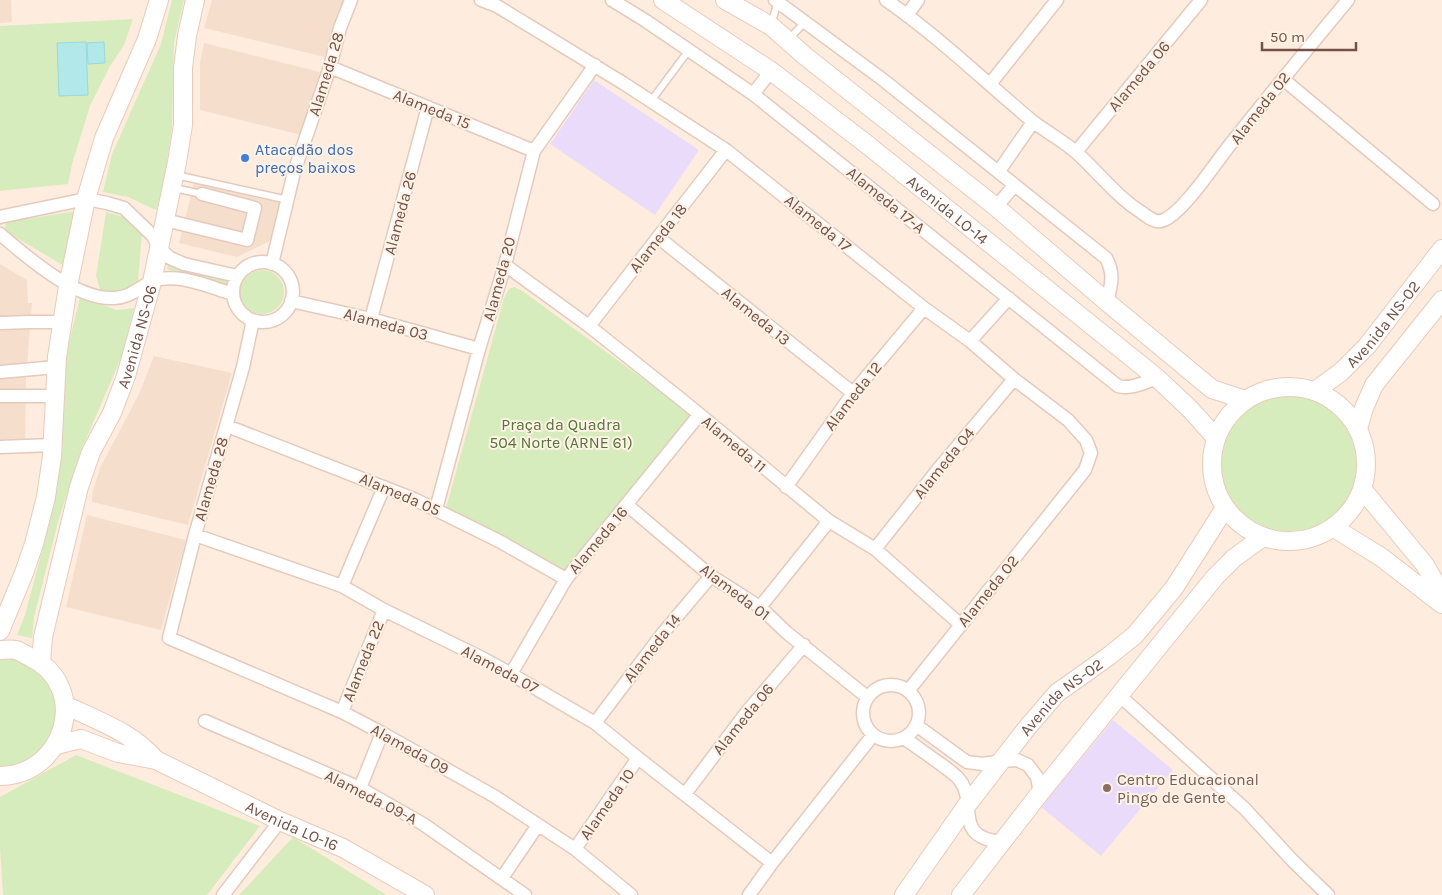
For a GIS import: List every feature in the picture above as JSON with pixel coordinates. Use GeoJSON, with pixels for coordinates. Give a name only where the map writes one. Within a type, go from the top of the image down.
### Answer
{"type":"FeatureCollection","features":[{"type":"Feature","properties":{"kind":"street"},"geometry":{"type":"LineString","coordinates":[[0,631],[24,574],[46,497],[52,446],[56,367],[62,322],[86,199],[104,138],[147,39],[159,0]]}},
{"type":"Feature","properties":{"kind":"street","name":"Avenida NS-06"},"geometry":{"type":"LineString","coordinates":[[41,663],[43,637],[79,487],[91,452],[112,413],[126,376],[152,282],[183,125],[183,68],[187,36],[195,0]]}},
{"type":"Feature","properties":{"kind":"street","name":"Alameda 28"},"geometry":{"type":"LineString","coordinates":[[272,264],[294,172],[330,68],[340,28],[351,0]]}},
{"type":"Feature","properties":{"kind":"street","name":"Alameda 17"},"geometry":{"type":"LineString","coordinates":[[481,0],[497,6],[595,65],[726,150],[1068,420],[1086,440],[1090,447],[1091,457],[1085,470],[1068,492]]}},
{"type":"Feature","properties":{"kind":"street","name":"Alameda 17-A"},"geometry":{"type":"LineString","coordinates":[[612,0],[753,94],[1118,386],[1121,388],[1136,386],[1157,378]]}},
{"type":"Feature","properties":{"kind":"street","name":"Avenida LO-14"},"geometry":{"type":"LineString","coordinates":[[663,0],[771,71],[870,146],[1157,378],[1190,409],[1216,438]]}},
{"type":"Feature","properties":{"kind":"street","name":"Avenida LO-14"},"geometry":{"type":"LineString","coordinates":[[725,0],[771,26],[787,41],[996,207],[1212,389],[1245,400]]}},
{"type":"Feature","properties":{"kind":"street"},"geometry":{"type":"LineString","coordinates":[[886,0],[907,15],[1033,122],[1076,152]]}},
{"type":"Feature","properties":{"kind":"street"},"geometry":{"type":"LineString","coordinates":[[907,15],[918,0]]}},
{"type":"Feature","properties":{"kind":"street"},"geometry":{"type":"LineString","coordinates":[[990,84],[1057,0]]}},
{"type":"Feature","properties":{"kind":"street","name":"Alameda 06"},"geometry":{"type":"LineString","coordinates":[[1076,152],[1202,0]]}},
{"type":"Feature","properties":{"kind":"street","name":"Alameda 02"},"geometry":{"type":"LineString","coordinates":[[1076,152],[1132,207],[1151,219],[1164,220],[1179,208],[1191,194],[1348,0]]}},
{"type":"Feature","properties":{"kind":"street"},"geometry":{"type":"LineString","coordinates":[[777,1],[999,171],[1014,186],[1106,258],[1112,268],[1112,280],[1107,302]]}},
{"type":"Feature","properties":{"kind":"street","name":"Alameda 20"},"geometry":{"type":"LineString","coordinates":[[436,509],[505,265],[534,152],[595,65]]}},
{"type":"Feature","properties":{"kind":"street","name":"Alameda 15"},"geometry":{"type":"LineString","coordinates":[[330,68],[534,152]]}},
{"type":"Feature","properties":{"kind":"street"},"geometry":{"type":"LineString","coordinates":[[753,94],[771,71]]}},
{"type":"Feature","properties":{"kind":"street"},"geometry":{"type":"LineString","coordinates":[[1283,79],[1433,204]]}},
{"type":"Feature","properties":{"kind":"street","name":"Alameda 26"},"geometry":{"type":"LineString","coordinates":[[371,318],[428,107]]}},
{"type":"Feature","properties":{"kind":"street"},"geometry":{"type":"LineString","coordinates":[[999,171],[1033,122]]}},
{"type":"Feature","properties":{"kind":"street","name":"Alameda 18"},"geometry":{"type":"LineString","coordinates":[[589,326],[726,150]]}},
{"type":"Feature","properties":{"kind":"street"},"geometry":{"type":"LineString","coordinates":[[996,207],[1014,186]]}},
{"type":"Feature","properties":{"kind":"street"},"geometry":{"type":"LineString","coordinates":[[165,220],[247,240],[255,208],[202,194]]}},
{"type":"Feature","properties":{"kind":"street"},"geometry":{"type":"LineString","coordinates":[[0,217],[86,199],[124,208],[153,236],[159,248],[170,258],[184,264],[237,276]]}},
{"type":"Feature","properties":{"kind":"street"},"geometry":{"type":"LineString","coordinates":[[0,234],[68,286],[104,298],[126,297],[152,282],[162,279],[177,279],[233,294]]}},
{"type":"Feature","properties":{"kind":"street","name":"Alameda 13"},"geometry":{"type":"LineString","coordinates":[[659,238],[853,394]]}},
{"type":"Feature","properties":{"kind":"street","name":"Avenida NS-02"},"geometry":{"type":"LineString","coordinates":[[1315,391],[1341,372],[1367,346],[1442,249]]}},
{"type":"Feature","properties":{"kind":"street"},"geometry":{"type":"LineString","coordinates":[[258,262],[272,264],[288,276],[291,284],[291,301],[280,316],[262,322],[253,320],[239,310],[234,302],[234,284],[237,276],[250,265],[258,262]]}},
{"type":"Feature","properties":{"kind":"street","name":"Alameda 11"},"geometry":{"type":"LineString","coordinates":[[505,265],[589,326],[829,521],[875,549],[961,625]]}},
{"type":"Feature","properties":{"kind":"street"},"geometry":{"type":"LineString","coordinates":[[970,341],[1009,298]]}},
{"type":"Feature","properties":{"kind":"street","name":"Avenida NS-02"},"geometry":{"type":"LineString","coordinates":[[1358,429],[1364,408],[1374,386],[1442,300]]}},
{"type":"Feature","properties":{"kind":"street","name":"Alameda 03"},"geometry":{"type":"LineString","coordinates":[[291,301],[371,318],[480,349]]}},
{"type":"Feature","properties":{"kind":"street","name":"Alameda 12"},"geometry":{"type":"LineString","coordinates":[[786,487],[853,394],[924,308]]}},
{"type":"Feature","properties":{"kind":"street","name":"Alameda 28"},"geometry":{"type":"LineString","coordinates":[[169,638],[195,535],[243,367],[253,320]]}},
{"type":"Feature","properties":{"kind":"street"},"geometry":{"type":"LineString","coordinates":[[0,323],[62,322]]}},
{"type":"Feature","properties":{"kind":"street"},"geometry":{"type":"LineString","coordinates":[[0,372],[56,367]]}},
{"type":"Feature","properties":{"kind":"street","name":"Alameda 04"},"geometry":{"type":"LineString","coordinates":[[875,549],[940,466],[1014,378]]}},
{"type":"Feature","properties":{"kind":"street"},"geometry":{"type":"LineString","coordinates":[[1291,387],[1315,391],[1333,400],[1347,412],[1358,429],[1364,442],[1367,466],[1363,490],[1351,511],[1334,528],[1311,539],[1287,542],[1263,538],[1242,526],[1225,508],[1214,486],[1211,462],[1216,438],[1227,417],[1245,400],[1267,390],[1291,387]]}},
{"type":"Feature","properties":{"kind":"street"},"geometry":{"type":"LineString","coordinates":[[0,396],[54,396]]}},
{"type":"Feature","properties":{"kind":"street","name":"Alameda 16"},"geometry":{"type":"LineString","coordinates":[[511,674],[566,579],[699,415]]}},
{"type":"Feature","properties":{"kind":"street","name":"Alameda 05"},"geometry":{"type":"LineString","coordinates":[[227,426],[384,486],[436,509],[499,541],[566,579]]}},
{"type":"Feature","properties":{"kind":"street"},"geometry":{"type":"LineString","coordinates":[[0,447],[52,446]]}},
{"type":"Feature","properties":{"kind":"street"},"geometry":{"type":"LineString","coordinates":[[342,586],[384,486]]}},
{"type":"Feature","properties":{"kind":"street"},"geometry":{"type":"LineString","coordinates":[[1363,490],[1424,565],[1442,595]]}},
{"type":"Feature","properties":{"kind":"street","name":"Alameda 02"},"geometry":{"type":"LineString","coordinates":[[908,691],[1068,492]]}},
{"type":"Feature","properties":{"kind":"street","name":"Alameda 01"},"geometry":{"type":"LineString","coordinates":[[626,505],[711,576],[760,607],[786,632],[867,697]]}},
{"type":"Feature","properties":{"kind":"street","name":"Avenida NS-02"},"geometry":{"type":"LineString","coordinates":[[904,895],[967,805],[1026,729],[1057,693],[1135,635],[1174,588],[1225,508]]}},
{"type":"Feature","properties":{"kind":"street"},"geometry":{"type":"LineString","coordinates":[[760,607],[829,521]]}},
{"type":"Feature","properties":{"kind":"street"},"geometry":{"type":"LineString","coordinates":[[1334,528],[1380,557],[1442,604]]}},
{"type":"Feature","properties":{"kind":"street","name":"Alameda 07"},"geometry":{"type":"LineString","coordinates":[[195,535],[342,586],[384,610],[511,674],[595,723],[772,863]]}},
{"type":"Feature","properties":{"kind":"street","name":"Avenida NS-02"},"geometry":{"type":"LineString","coordinates":[[961,895],[1215,577],[1234,558],[1263,538]]}},
{"type":"Feature","properties":{"kind":"street","name":"Alameda 14"},"geometry":{"type":"LineString","coordinates":[[595,723],[663,633],[711,576]]}},
{"type":"Feature","properties":{"kind":"street","name":"Alameda 22"},"geometry":{"type":"LineString","coordinates":[[342,712],[384,610]]}},
{"type":"Feature","properties":{"kind":"street","name":"Alameda 09"},"geometry":{"type":"LineString","coordinates":[[169,638],[342,712],[382,733],[494,796],[575,849],[631,895]]}},
{"type":"Feature","properties":{"kind":"street","name":"Alameda 06"},"geometry":{"type":"LineString","coordinates":[[685,794],[746,713],[804,645]]}},
{"type":"Feature","properties":{"kind":"street"},"geometry":{"type":"LineString","coordinates":[[0,650],[15,650],[41,663],[53,674],[61,689],[65,705],[64,726],[56,745],[42,762],[23,772],[0,776]]}},
{"type":"Feature","properties":{"kind":"street"},"geometry":{"type":"LineString","coordinates":[[891,685],[908,691],[915,698],[918,707],[916,725],[911,732],[904,738],[888,741],[873,735],[864,721],[862,713],[867,697],[874,690],[882,686],[891,685]]}},
{"type":"Feature","properties":{"kind":"street"},"geometry":{"type":"LineString","coordinates":[[1119,695],[1245,809],[1292,860],[1328,895]]}},
{"type":"Feature","properties":{"kind":"street","name":"Avenida LO-16"},"geometry":{"type":"LineString","coordinates":[[65,705],[128,735],[144,746],[156,760]]}},
{"type":"Feature","properties":{"kind":"street","name":"Alameda 09-A"},"geometry":{"type":"LineString","coordinates":[[206,721],[360,788],[423,824],[525,895]]}},
{"type":"Feature","properties":{"kind":"street"},"geometry":{"type":"LineString","coordinates":[[916,725],[966,762],[983,764],[1017,760],[1028,765],[1038,777],[1040,794]]}},
{"type":"Feature","properties":{"kind":"street"},"geometry":{"type":"LineString","coordinates":[[360,788],[382,733]]}},
{"type":"Feature","properties":{"kind":"street"},"geometry":{"type":"LineString","coordinates":[[749,895],[873,735]]}},
{"type":"Feature","properties":{"kind":"street"},"geometry":{"type":"LineString","coordinates":[[904,738],[958,778],[965,790],[969,823],[976,833],[987,841],[1002,842]]}},
{"type":"Feature","properties":{"kind":"street","name":"Avenida LO-16"},"geometry":{"type":"LineString","coordinates":[[56,745],[81,740],[118,753],[156,760],[280,821],[343,848],[426,895]]}},
{"type":"Feature","properties":{"kind":"street","name":"Alameda 10"},"geometry":{"type":"LineString","coordinates":[[575,849],[638,758]]}},
{"type":"Feature","properties":{"kind":"street"},"geometry":{"type":"LineString","coordinates":[[223,895],[280,821]]}},
{"type":"Feature","properties":{"kind":"street"},"geometry":{"type":"LineString","coordinates":[[502,878],[538,825]]}},
{"type":"Feature","properties":{"kind":"lane"},"geometry":{"type":"LineString","coordinates":[[771,26],[777,1]]}},
{"type":"Feature","properties":{"kind":"lane"},"geometry":{"type":"LineString","coordinates":[[787,41],[804,23]]}},
{"type":"Feature","properties":{"kind":"lane"},"geometry":{"type":"LineString","coordinates":[[651,101],[689,50]]}},
{"type":"Feature","properties":{"kind":"lane"},"geometry":{"type":"LineString","coordinates":[[173,181],[202,194]]}},
{"type":"Feature","properties":{"kind":"lane"},"geometry":{"type":"LineString","coordinates":[[173,181],[288,200]]}},
{"type":"Feature","properties":{"kind":"shaded area"},"geometry":{"type":"Polygon","coordinates":[[[0,0],[11,0],[12,22],[0,23],[0,0]]]}},
{"type":"Feature","properties":{"kind":"shaded area"},"geometry":{"type":"Polygon","coordinates":[[[212,0],[344,0],[325,57],[204,28],[212,0]]]}},
{"type":"Feature","properties":{"kind":"shaded area"},"geometry":{"type":"Polygon","coordinates":[[[204,43],[320,72],[301,135],[200,110],[200,63],[204,43]]]}},
{"type":"Feature","properties":{"kind":"shaded area"},"geometry":{"type":"Polygon","coordinates":[[[594,80],[699,150],[655,215],[550,144],[594,80]]]}},
{"type":"Feature","properties":{"kind":"shaded area"},"geometry":{"type":"Polygon","coordinates":[[[194,183],[280,203],[270,241],[237,257],[179,243],[194,183]]]}},
{"type":"Feature","properties":{"kind":"shaded area"},"geometry":{"type":"Polygon","coordinates":[[[0,264],[27,280],[28,303],[32,303],[26,378],[25,451],[0,453],[0,264]]]}},
{"type":"Feature","properties":{"kind":"shaded area"},"geometry":{"type":"Polygon","coordinates":[[[154,356],[232,373],[188,525],[92,502],[92,494],[100,468],[139,394],[154,356]]]}},
{"type":"Feature","properties":{"kind":"shaded area"},"geometry":{"type":"Polygon","coordinates":[[[87,515],[186,540],[161,630],[66,607],[87,515]]]}},
{"type":"Feature","properties":{"kind":"shaded area","name":"Centro Educacional Pingo de Gente"},"geometry":{"type":"Polygon","coordinates":[[[1113,720],[1173,770],[1101,856],[1041,807],[1113,720]]]}},
{"type":"Feature","properties":{"kind":"green space"},"geometry":{"type":"Polygon","coordinates":[[[172,0],[184,0],[174,43],[172,128],[163,187],[156,210],[128,197],[103,192],[112,154],[161,44],[172,0]]]}},
{"type":"Feature","properties":{"kind":"green space"},"geometry":{"type":"Polygon","coordinates":[[[133,19],[124,45],[109,68],[90,106],[72,164],[68,184],[0,191],[0,26],[133,19]]]}},
{"type":"Feature","properties":{"kind":"green space"},"geometry":{"type":"Polygon","coordinates":[[[77,211],[66,267],[5,231],[6,222],[77,211]]]}},
{"type":"Feature","properties":{"kind":"green space"},"geometry":{"type":"Polygon","coordinates":[[[106,212],[124,217],[142,233],[138,281],[120,293],[100,290],[96,276],[106,212]]]}},
{"type":"Feature","properties":{"kind":"green space"},"geometry":{"type":"Polygon","coordinates":[[[168,264],[231,278],[229,286],[167,269],[168,264]]]}},
{"type":"Feature","properties":{"kind":"green space"},"geometry":{"type":"Polygon","coordinates":[[[262,270],[274,274],[280,280],[284,292],[280,304],[274,310],[262,314],[250,310],[244,304],[240,292],[244,280],[250,274],[262,270]]]}},
{"type":"Feature","properties":{"kind":"green space","name":"Praça da Quadra 504 Norte (ARNE 61)"},"geometry":{"type":"Polygon","coordinates":[[[514,287],[521,290],[693,415],[566,573],[446,508],[504,298],[509,289],[514,287]]]}},
{"type":"Feature","properties":{"kind":"green space"},"geometry":{"type":"Polygon","coordinates":[[[80,297],[117,310],[134,308],[121,358],[80,453],[58,522],[34,617],[32,638],[17,635],[25,615],[50,521],[59,476],[63,368],[80,297]]]}},
{"type":"Feature","properties":{"kind":"green space"},"geometry":{"type":"Polygon","coordinates":[[[1289,393],[1316,399],[1328,405],[1339,414],[1348,425],[1354,437],[1360,464],[1354,491],[1348,503],[1339,514],[1328,523],[1316,529],[1289,535],[1262,529],[1250,523],[1239,514],[1230,503],[1224,491],[1218,464],[1224,437],[1230,425],[1239,414],[1250,405],[1262,399],[1289,393]]]}},
{"type":"Feature","properties":{"kind":"green space"},"geometry":{"type":"Polygon","coordinates":[[[0,657],[23,661],[41,672],[49,681],[54,692],[57,704],[57,717],[50,741],[40,753],[32,760],[22,764],[0,768],[0,657]]]}},
{"type":"Feature","properties":{"kind":"green space"},"geometry":{"type":"Polygon","coordinates":[[[76,755],[260,826],[207,895],[3,895],[0,848],[0,797],[76,755]]]}},
{"type":"Feature","properties":{"kind":"green space"},"geometry":{"type":"Polygon","coordinates":[[[293,837],[387,895],[239,895],[293,837]]]}},
{"type":"Feature","properties":{"kind":"water"},"geometry":{"type":"Polygon","coordinates":[[[86,42],[88,95],[59,96],[57,43],[86,42]]]}},
{"type":"Feature","properties":{"kind":"water"},"geometry":{"type":"Polygon","coordinates":[[[104,42],[105,63],[88,64],[87,43],[104,42]]]}},
{"type":"Feature","properties":{"kind":"place","name":"Atacadão dos preços baixos"},"geometry":{"type":"Point","coordinates":[245,158]}},
{"type":"Feature","properties":{"kind":"place","name":"Centro Educacional Pingo de Gente"},"geometry":{"type":"Point","coordinates":[1107,788]}}]}
